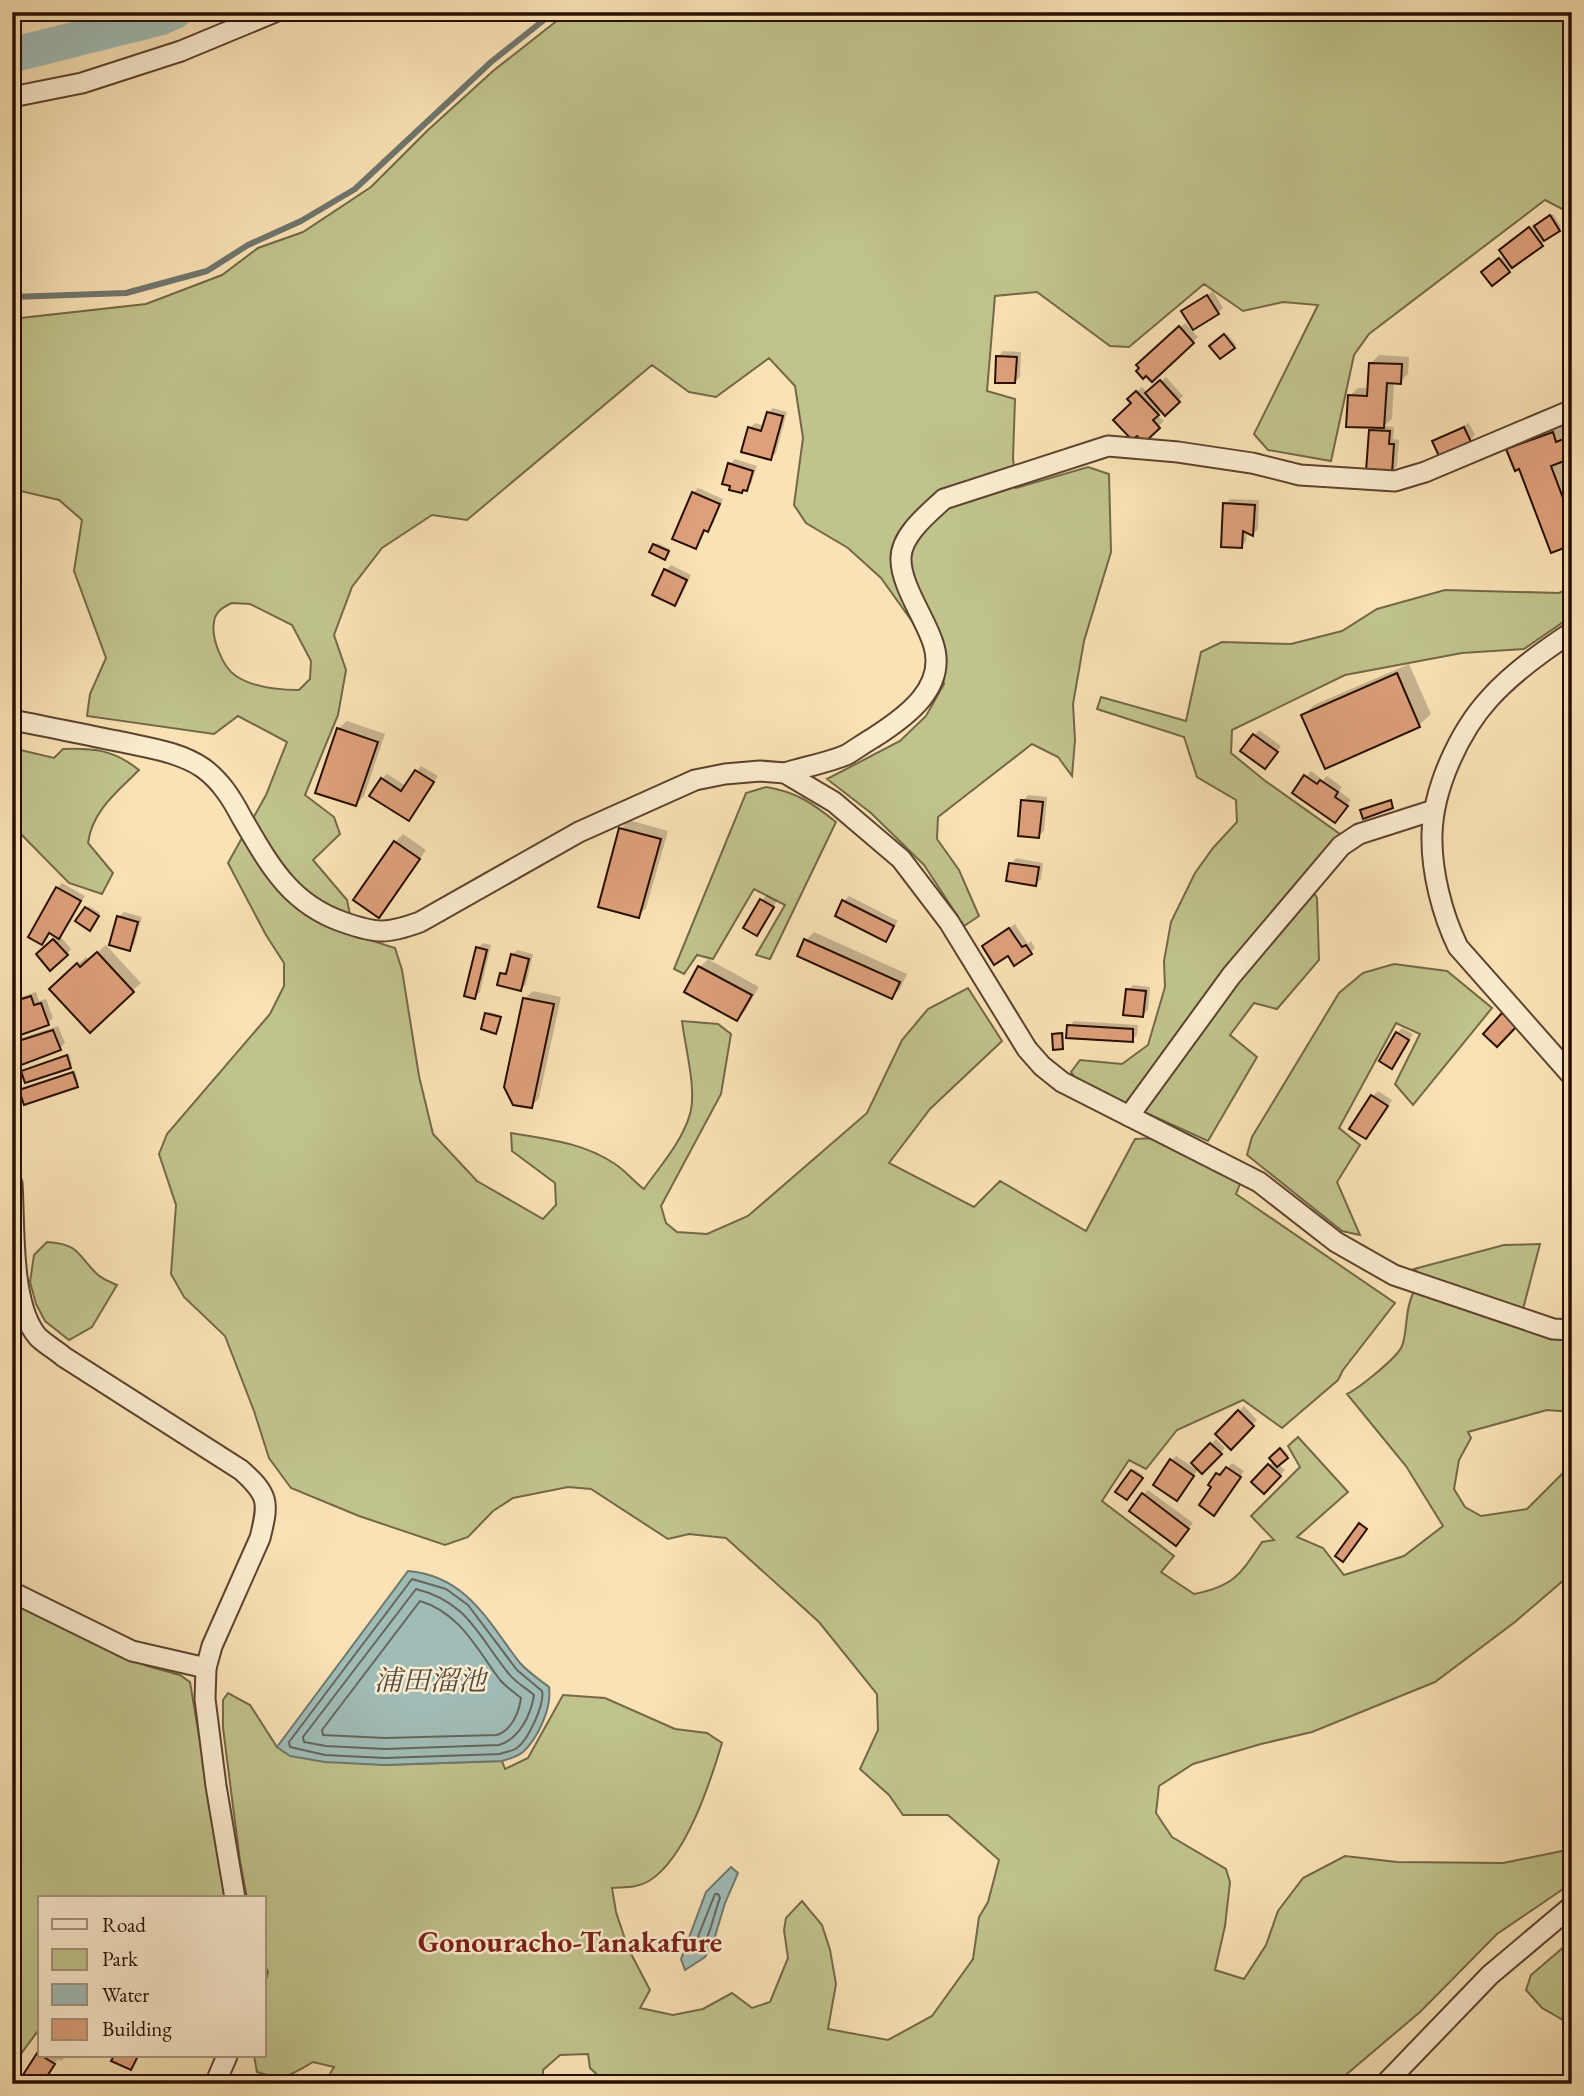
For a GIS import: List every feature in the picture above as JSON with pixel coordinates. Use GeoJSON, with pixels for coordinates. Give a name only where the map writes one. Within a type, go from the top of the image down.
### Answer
{"type":"FeatureCollection","features":[{"type":"Feature","properties":{"kind":"street"},"geometry":{"type":"LineString","coordinates":[[12,97],[82,83],[181,51],[275,12]]}},
{"type":"Feature","properties":{"kind":"street"},"geometry":{"type":"LineString","coordinates":[[12,720],[167,752],[200,766],[216,778],[232,800],[286,887],[312,908],[353,926],[380,932],[400,929],[420,922],[579,832],[695,780],[760,771],[785,773],[845,755],[903,717],[919,702],[933,681],[937,668],[934,645],[902,572],[901,556],[909,537],[944,499],[1108,446],[1239,461],[1300,475],[1395,481],[1425,472],[1572,410]]}},
{"type":"Feature","properties":{"kind":"street"},"geometry":{"type":"LineString","coordinates":[[1572,632],[1544,651],[1490,698],[1465,730],[1449,763],[1434,810],[1432,834],[1434,866],[1448,927],[1458,947],[1572,1076]]}},
{"type":"Feature","properties":{"kind":"street"},"geometry":{"type":"LineString","coordinates":[[785,773],[834,802],[901,859],[949,922],[1027,1049],[1062,1083],[1259,1182],[1336,1242],[1394,1275],[1553,1329],[1572,1330]]}},
{"type":"Feature","properties":{"kind":"street"},"geometry":{"type":"LineString","coordinates":[[1129,1116],[1231,976],[1341,846],[1359,834],[1434,810]]}},
{"type":"Feature","properties":{"kind":"street"},"geometry":{"type":"LineString","coordinates":[[12,1184],[18,1291],[38,1336],[64,1357],[241,1469],[259,1486],[265,1501],[265,1519],[260,1538],[212,1646],[206,1668],[205,1699],[235,1896]]}},
{"type":"Feature","properties":{"kind":"street"},"geometry":{"type":"LineString","coordinates":[[12,1592],[132,1651],[206,1668]]}},
{"type":"Feature","properties":{"kind":"street"},"geometry":{"type":"LineString","coordinates":[[1385,2084],[1490,1975],[1572,1906]]}},
{"type":"Feature","properties":{"kind":"street"},"geometry":{"type":"LineString","coordinates":[[215,2084],[226,2058]]}},
{"type":"Feature","properties":{"kind":"green space"},"geometry":{"type":"Polygon","coordinates":[[[568,12],[1572,12],[1572,214],[1545,200],[1369,334],[1354,355],[1331,461],[1268,450],[1254,434],[1318,305],[1283,302],[1243,311],[1204,284],[1129,347],[1110,346],[1037,292],[995,296],[987,391],[1015,399],[1013,458],[1016,488],[1088,467],[1109,474],[1111,552],[1084,641],[1073,704],[1075,740],[1072,776],[1058,757],[1032,744],[938,817],[937,839],[959,870],[979,916],[964,926],[924,865],[871,813],[827,779],[900,741],[926,716],[944,684],[939,659],[881,578],[848,548],[806,523],[794,505],[803,438],[795,386],[769,358],[716,397],[689,392],[652,365],[467,520],[432,515],[382,548],[352,587],[334,635],[346,670],[338,715],[305,795],[334,817],[340,834],[313,860],[347,900],[354,935],[395,948],[402,970],[419,1076],[433,1134],[477,1181],[543,1219],[556,1205],[555,1183],[512,1151],[511,1133],[591,1151],[619,1167],[644,1189],[676,1144],[690,1114],[691,1080],[682,1021],[718,1024],[731,1034],[721,1094],[661,1206],[666,1223],[677,1232],[707,1234],[748,1216],[867,1113],[902,1040],[928,1009],[968,988],[1002,1041],[930,1109],[889,1163],[974,1207],[1000,1181],[1086,1231],[1135,1139],[1158,1138],[1240,1184],[1236,1194],[1395,1303],[1338,1380],[1282,1428],[1243,1400],[1177,1430],[1146,1469],[1129,1460],[1102,1501],[1174,1556],[1161,1572],[1194,1594],[1227,1583],[1248,1563],[1262,1542],[1274,1540],[1251,1516],[1300,1467],[1288,1446],[1298,1437],[1348,1492],[1297,1537],[1323,1548],[1344,1575],[1404,1556],[1443,1526],[1406,1466],[1347,1394],[1377,1372],[1399,1351],[1404,1340],[1414,1291],[1572,1338],[1572,1412],[1547,1410],[1468,1432],[1471,1438],[1459,1460],[1454,1489],[1465,1507],[1481,1516],[1527,1509],[1572,1464],[1572,1573],[1515,1622],[1435,1682],[1312,1732],[1193,1764],[1159,1786],[1156,1813],[1172,1837],[1226,1869],[1230,1882],[1225,1926],[1215,1970],[1244,1979],[1266,1945],[1278,1911],[1303,1878],[1345,1856],[1397,1862],[1503,1863],[1572,1849],[1572,1883],[1497,1934],[1420,2012],[1335,2084],[607,2084],[590,2068],[588,2054],[560,2055],[543,2070],[543,2084],[324,2084],[334,2067],[313,2062],[286,2076],[257,2072],[254,2058],[266,2058],[266,1896],[247,1896],[240,1861],[223,1728],[223,1700],[228,1693],[250,1705],[277,1747],[384,1765],[502,1761],[505,1769],[528,1758],[563,1695],[605,1698],[675,1729],[707,1733],[722,1743],[695,1818],[674,1855],[649,1881],[635,1886],[612,1888],[616,1912],[628,1948],[650,1990],[640,2008],[673,2015],[703,2009],[732,1993],[752,2008],[770,2002],[788,1958],[784,1930],[786,1918],[802,1901],[822,1925],[830,1950],[836,1984],[828,2029],[888,2040],[932,2016],[973,1959],[979,1917],[988,1902],[999,1860],[948,1815],[903,1815],[889,1795],[860,1769],[878,1730],[877,1694],[819,1622],[726,1538],[689,1534],[668,1539],[591,1489],[568,1487],[513,1498],[493,1511],[468,1537],[445,1545],[359,1516],[291,1488],[269,1458],[225,1336],[184,1297],[171,1274],[176,1205],[159,1154],[167,1134],[270,1014],[284,986],[284,963],[228,863],[266,795],[287,742],[238,716],[214,734],[87,716],[90,694],[106,658],[74,571],[82,520],[59,500],[12,489],[12,319],[146,304],[222,275],[258,248],[303,232],[371,187],[493,71],[568,12]],[[232,603],[216,615],[214,636],[222,659],[236,676],[258,686],[299,690],[310,679],[311,661],[292,625],[250,604],[232,603]]]}},
{"type":"Feature","properties":{"kind":"green space"},"geometry":{"type":"Polygon","coordinates":[[[1572,587],[1572,616],[1524,649],[1462,653],[1345,675],[1232,730],[1231,753],[1340,834],[1304,877],[1317,898],[1319,960],[1277,1009],[1254,1003],[1230,1035],[1257,1057],[1208,1141],[1078,1082],[1071,1072],[1080,1060],[1122,1064],[1148,1045],[1165,987],[1164,961],[1171,922],[1195,873],[1237,822],[1236,800],[1197,777],[1184,737],[1097,709],[1101,697],[1186,721],[1201,652],[1222,642],[1291,644],[1342,631],[1377,609],[1445,590],[1559,593],[1572,587]]]}},
{"type":"Feature","properties":{"kind":"green space"},"geometry":{"type":"Polygon","coordinates":[[[12,748],[54,758],[63,749],[95,750],[121,758],[139,770],[114,794],[100,812],[90,832],[88,843],[113,873],[102,894],[69,883],[12,825],[12,748]]]}},
{"type":"Feature","properties":{"kind":"green space"},"geometry":{"type":"Polygon","coordinates":[[[766,787],[804,799],[836,822],[770,959],[756,955],[785,905],[754,889],[713,959],[697,955],[684,974],[674,969],[746,793],[766,787]]]}},
{"type":"Feature","properties":{"kind":"green space"},"geometry":{"type":"Polygon","coordinates":[[[1394,964],[1447,971],[1492,1008],[1413,1105],[1395,1084],[1420,1034],[1396,1023],[1339,1128],[1360,1145],[1337,1182],[1360,1235],[1342,1231],[1247,1155],[1252,1137],[1339,993],[1363,973],[1394,964]]]}},
{"type":"Feature","properties":{"kind":"green space"},"geometry":{"type":"Polygon","coordinates":[[[47,1242],[72,1248],[99,1276],[117,1285],[92,1327],[69,1340],[45,1321],[36,1304],[30,1282],[34,1255],[47,1242]]]}},
{"type":"Feature","properties":{"kind":"green space"},"geometry":{"type":"Polygon","coordinates":[[[1540,1244],[1523,1309],[1420,1274],[1414,1269],[1504,1245],[1540,1244]]]}},
{"type":"Feature","properties":{"kind":"green space"},"geometry":{"type":"Polygon","coordinates":[[[12,1602],[147,1666],[180,1675],[190,1682],[226,1896],[38,1896],[38,2031],[12,2066],[12,1602]]]}},
{"type":"Feature","properties":{"kind":"green space"},"geometry":{"type":"Polygon","coordinates":[[[1572,1940],[1572,2025],[1542,2008],[1526,1990],[1531,1975],[1572,1940]]]}},
{"type":"Feature","properties":{"kind":"water","name":"浦田溜池"},"geometry":{"type":"Polygon","coordinates":[[[408,1571],[428,1575],[461,1591],[486,1617],[520,1663],[549,1687],[546,1713],[534,1739],[521,1754],[502,1761],[384,1765],[325,1762],[290,1756],[277,1747],[408,1571]]]}},
{"type":"Feature","properties":{"kind":"water"},"geometry":{"type":"Polygon","coordinates":[[[731,1867],[738,1873],[725,1903],[713,1943],[705,1957],[685,1970],[681,1959],[706,1892],[731,1867]]]}},
{"type":"Feature","properties":{"kind":"building"},"geometry":{"type":"Polygon","coordinates":[[[1550,215],[1560,231],[1544,241],[1534,226],[1550,215]]]}},
{"type":"Feature","properties":{"kind":"building"},"geometry":{"type":"Polygon","coordinates":[[[1529,227],[1543,246],[1512,268],[1499,250],[1529,227]]]}},
{"type":"Feature","properties":{"kind":"building"},"geometry":{"type":"Polygon","coordinates":[[[1499,258],[1510,272],[1492,286],[1481,272],[1499,258]]]}},
{"type":"Feature","properties":{"kind":"building"},"geometry":{"type":"Polygon","coordinates":[[[1207,295],[1219,314],[1193,330],[1181,311],[1207,295]]]}},
{"type":"Feature","properties":{"kind":"building"},"geometry":{"type":"Polygon","coordinates":[[[1179,326],[1194,343],[1152,382],[1146,376],[1143,379],[1136,371],[1139,368],[1136,365],[1179,326]]]}},
{"type":"Feature","properties":{"kind":"building"},"geometry":{"type":"Polygon","coordinates":[[[1224,334],[1235,348],[1220,359],[1209,346],[1224,334]]]}},
{"type":"Feature","properties":{"kind":"building"},"geometry":{"type":"Polygon","coordinates":[[[996,356],[1017,357],[1015,383],[995,383],[996,356]]]}},
{"type":"Feature","properties":{"kind":"building"},"geometry":{"type":"Polygon","coordinates":[[[1369,363],[1402,364],[1401,384],[1387,383],[1384,428],[1346,427],[1348,395],[1367,396],[1369,363]]]}},
{"type":"Feature","properties":{"kind":"building"},"geometry":{"type":"Polygon","coordinates":[[[1160,380],[1180,402],[1165,416],[1145,393],[1160,380]]]}},
{"type":"Feature","properties":{"kind":"building"},"geometry":{"type":"Polygon","coordinates":[[[1136,391],[1159,415],[1153,420],[1160,428],[1144,443],[1137,436],[1132,440],[1113,420],[1131,403],[1127,399],[1136,391]]]}},
{"type":"Feature","properties":{"kind":"building"},"geometry":{"type":"Polygon","coordinates":[[[767,412],[783,416],[771,460],[741,452],[748,427],[761,431],[767,412]]]}},
{"type":"Feature","properties":{"kind":"building"},"geometry":{"type":"Polygon","coordinates":[[[1464,427],[1471,442],[1439,456],[1432,441],[1464,427]]]}},
{"type":"Feature","properties":{"kind":"building"},"geometry":{"type":"Polygon","coordinates":[[[1369,430],[1390,431],[1389,444],[1394,444],[1392,473],[1366,471],[1369,430]]]}},
{"type":"Feature","properties":{"kind":"building"},"geometry":{"type":"Polygon","coordinates":[[[1553,432],[1556,442],[1572,436],[1572,458],[1551,466],[1572,522],[1572,545],[1551,553],[1519,469],[1515,471],[1506,449],[1553,432]]]}},
{"type":"Feature","properties":{"kind":"building"},"geometry":{"type":"Polygon","coordinates":[[[728,463],[753,471],[747,491],[743,490],[742,493],[729,490],[730,486],[722,484],[728,463]]]}},
{"type":"Feature","properties":{"kind":"building"},"geometry":{"type":"Polygon","coordinates":[[[692,492],[720,504],[708,532],[704,530],[696,549],[672,539],[692,492]]]}},
{"type":"Feature","properties":{"kind":"building"},"geometry":{"type":"Polygon","coordinates":[[[1223,503],[1255,505],[1253,536],[1243,531],[1242,548],[1221,547],[1223,503]]]}},
{"type":"Feature","properties":{"kind":"building"},"geometry":{"type":"Polygon","coordinates":[[[653,544],[669,551],[665,560],[649,552],[653,544]]]}},
{"type":"Feature","properties":{"kind":"building"},"geometry":{"type":"Polygon","coordinates":[[[664,569],[687,580],[675,606],[652,595],[664,569]]]}},
{"type":"Feature","properties":{"kind":"building"},"geometry":{"type":"Polygon","coordinates":[[[1397,673],[1420,727],[1325,769],[1301,715],[1397,673]]]}},
{"type":"Feature","properties":{"kind":"building"},"geometry":{"type":"Polygon","coordinates":[[[337,728],[378,742],[356,806],[315,793],[337,728]]]}},
{"type":"Feature","properties":{"kind":"building"},"geometry":{"type":"Polygon","coordinates":[[[1253,734],[1278,752],[1265,769],[1240,751],[1253,734]]]}},
{"type":"Feature","properties":{"kind":"building"},"geometry":{"type":"Polygon","coordinates":[[[415,770],[434,782],[409,821],[369,796],[381,778],[401,791],[415,770]]]}},
{"type":"Feature","properties":{"kind":"building"},"geometry":{"type":"Polygon","coordinates":[[[1304,775],[1317,784],[1320,780],[1338,792],[1335,797],[1348,806],[1335,823],[1292,793],[1304,775]]]}},
{"type":"Feature","properties":{"kind":"building"},"geometry":{"type":"Polygon","coordinates":[[[1021,800],[1043,802],[1039,838],[1018,836],[1021,800]]]}},
{"type":"Feature","properties":{"kind":"building"},"geometry":{"type":"Polygon","coordinates":[[[1391,800],[1393,808],[1363,819],[1360,810],[1391,800]]]}},
{"type":"Feature","properties":{"kind":"building"},"geometry":{"type":"Polygon","coordinates":[[[619,828],[661,839],[639,918],[598,907],[619,828]]]}},
{"type":"Feature","properties":{"kind":"building"},"geometry":{"type":"Polygon","coordinates":[[[394,841],[420,859],[379,918],[353,900],[394,841]]]}},
{"type":"Feature","properties":{"kind":"building"},"geometry":{"type":"Polygon","coordinates":[[[1009,863],[1039,867],[1036,886],[1006,881],[1009,863]]]}},
{"type":"Feature","properties":{"kind":"building"},"geometry":{"type":"Polygon","coordinates":[[[56,887],[81,901],[59,939],[49,933],[42,945],[28,937],[56,887]]]}},
{"type":"Feature","properties":{"kind":"building"},"geometry":{"type":"Polygon","coordinates":[[[760,899],[774,907],[757,936],[743,928],[760,899]]]}},
{"type":"Feature","properties":{"kind":"building"},"geometry":{"type":"Polygon","coordinates":[[[842,900],[894,926],[886,942],[835,916],[842,900]]]}},
{"type":"Feature","properties":{"kind":"building"},"geometry":{"type":"Polygon","coordinates":[[[85,907],[99,916],[90,931],[75,921],[85,907]]]}},
{"type":"Feature","properties":{"kind":"building"},"geometry":{"type":"Polygon","coordinates":[[[117,916],[138,922],[130,951],[109,945],[117,916]]]}},
{"type":"Feature","properties":{"kind":"building"},"geometry":{"type":"Polygon","coordinates":[[[1009,928],[1022,947],[1026,945],[1032,954],[1014,966],[1008,956],[994,965],[982,946],[1009,928]]]}},
{"type":"Feature","properties":{"kind":"building"},"geometry":{"type":"Polygon","coordinates":[[[53,939],[68,955],[50,971],[36,954],[53,939]]]}},
{"type":"Feature","properties":{"kind":"building"},"geometry":{"type":"Polygon","coordinates":[[[804,939],[900,982],[892,999],[797,956],[804,939]]]}},
{"type":"Feature","properties":{"kind":"building"},"geometry":{"type":"Polygon","coordinates":[[[476,947],[487,950],[475,999],[464,996],[476,947]]]}},
{"type":"Feature","properties":{"kind":"building"},"geometry":{"type":"Polygon","coordinates":[[[97,952],[134,992],[90,1033],[49,989],[77,963],[80,967],[97,952]]]}},
{"type":"Feature","properties":{"kind":"building"},"geometry":{"type":"Polygon","coordinates":[[[511,954],[529,959],[521,991],[497,985],[500,973],[506,974],[511,954]]]}},
{"type":"Feature","properties":{"kind":"building"},"geometry":{"type":"Polygon","coordinates":[[[698,966],[752,995],[737,1021],[684,992],[698,966]]]}},
{"type":"Feature","properties":{"kind":"building"},"geometry":{"type":"Polygon","coordinates":[[[1126,989],[1146,991],[1143,1017],[1123,1015],[1126,989]]]}},
{"type":"Feature","properties":{"kind":"building"},"geometry":{"type":"Polygon","coordinates":[[[31,996],[34,1005],[41,1003],[49,1025],[12,1038],[12,1002],[31,996]]]}},
{"type":"Feature","properties":{"kind":"building"},"geometry":{"type":"Polygon","coordinates":[[[523,998],[554,1004],[532,1108],[513,1105],[504,1087],[523,998]]]}},
{"type":"Feature","properties":{"kind":"building"},"geometry":{"type":"Polygon","coordinates":[[[485,1013],[501,1017],[496,1034],[481,1029],[485,1013]]]}},
{"type":"Feature","properties":{"kind":"building"},"geometry":{"type":"Polygon","coordinates":[[[1502,1013],[1517,1026],[1497,1047],[1483,1034],[1502,1013]]]}},
{"type":"Feature","properties":{"kind":"building"},"geometry":{"type":"Polygon","coordinates":[[[1067,1025],[1133,1029],[1133,1042],[1066,1038],[1067,1025]]]}},
{"type":"Feature","properties":{"kind":"building"},"geometry":{"type":"Polygon","coordinates":[[[53,1030],[61,1050],[16,1067],[12,1057],[12,1043],[53,1030]]]}},
{"type":"Feature","properties":{"kind":"building"},"geometry":{"type":"Polygon","coordinates":[[[1396,1032],[1409,1040],[1392,1069],[1379,1061],[1396,1032]]]}},
{"type":"Feature","properties":{"kind":"building"},"geometry":{"type":"Polygon","coordinates":[[[1062,1033],[1063,1049],[1053,1050],[1052,1034],[1062,1033]]]}},
{"type":"Feature","properties":{"kind":"building"},"geometry":{"type":"Polygon","coordinates":[[[67,1055],[71,1068],[25,1083],[21,1071],[67,1055]]]}},
{"type":"Feature","properties":{"kind":"building"},"geometry":{"type":"Polygon","coordinates":[[[73,1072],[78,1087],[24,1105],[19,1090],[73,1072]]]}},
{"type":"Feature","properties":{"kind":"building"},"geometry":{"type":"Polygon","coordinates":[[[1371,1095],[1388,1106],[1366,1139],[1349,1129],[1371,1095]]]}},
{"type":"Feature","properties":{"kind":"building"},"geometry":{"type":"Polygon","coordinates":[[[1238,1410],[1254,1426],[1231,1450],[1215,1434],[1238,1410]]]}},
{"type":"Feature","properties":{"kind":"building"},"geometry":{"type":"Polygon","coordinates":[[[1210,1443],[1222,1454],[1202,1474],[1191,1463],[1210,1443]]]}},
{"type":"Feature","properties":{"kind":"building"},"geometry":{"type":"Polygon","coordinates":[[[1280,1448],[1288,1458],[1277,1467],[1269,1458],[1280,1448]]]}},
{"type":"Feature","properties":{"kind":"building"},"geometry":{"type":"Polygon","coordinates":[[[1170,1459],[1194,1476],[1177,1501],[1153,1485],[1170,1459]]]}},
{"type":"Feature","properties":{"kind":"building"},"geometry":{"type":"Polygon","coordinates":[[[1268,1464],[1281,1476],[1264,1494],[1251,1482],[1268,1464]]]}},
{"type":"Feature","properties":{"kind":"building"},"geometry":{"type":"Polygon","coordinates":[[[1226,1467],[1241,1477],[1214,1516],[1199,1505],[1211,1487],[1208,1485],[1216,1473],[1220,1475],[1226,1467]]]}},
{"type":"Feature","properties":{"kind":"building"},"geometry":{"type":"Polygon","coordinates":[[[1131,1470],[1143,1478],[1127,1500],[1115,1492],[1131,1470]]]}},
{"type":"Feature","properties":{"kind":"building"},"geometry":{"type":"Polygon","coordinates":[[[1142,1493],[1189,1529],[1176,1546],[1129,1511],[1142,1493]]]}},
{"type":"Feature","properties":{"kind":"building"},"geometry":{"type":"Polygon","coordinates":[[[1359,1523],[1367,1529],[1343,1562],[1335,1556],[1359,1523]]]}},
{"type":"Feature","properties":{"kind":"building"},"geometry":{"type":"Polygon","coordinates":[[[37,2053],[38,2058],[45,2058],[55,2064],[42,2084],[23,2075],[37,2053]]]}},
{"type":"Feature","properties":{"kind":"building"},"geometry":{"type":"Polygon","coordinates":[[[113,2058],[137,2058],[131,2070],[111,2061],[113,2058]]]}},
{"type":"Feature","properties":{"kind":"waterway"},"geometry":{"type":"LineString","coordinates":[[12,55],[160,18],[174,12]]}},
{"type":"Feature","properties":{"kind":"waterway"},"geometry":{"type":"LineString","coordinates":[[12,297],[126,293],[207,271],[248,245],[301,221],[355,189],[491,62],[554,12]]}},
{"type":"Feature","properties":{"kind":"district","name":"Gonouracho-Tanakafure"},"geometry":{"type":"Point","coordinates":[570,1941]}}]}
